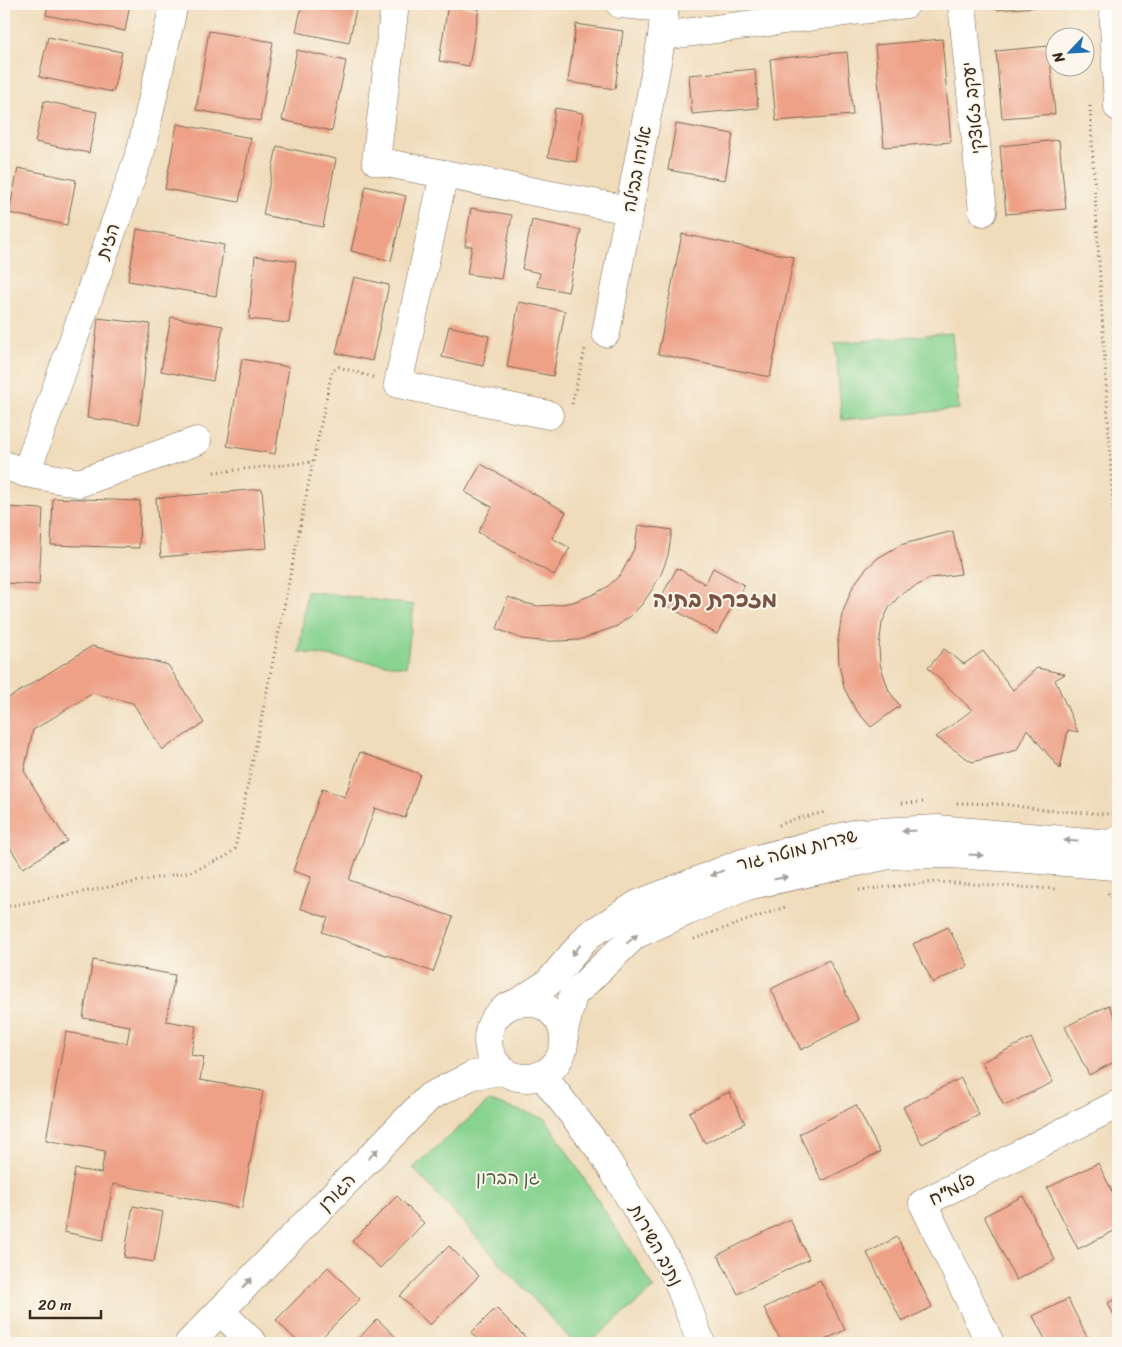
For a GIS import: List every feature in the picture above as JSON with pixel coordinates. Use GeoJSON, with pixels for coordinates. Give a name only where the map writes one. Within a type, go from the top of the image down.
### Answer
{"type":"FeatureCollection","features":[{"type":"Feature","properties":{"kind":"street","name":"הזית"},"geometry":{"type":"LineString","coordinates":[[174,4],[141,150],[15,469],[78,483],[198,441]]}},
{"type":"Feature","properties":{"kind":"street"},"geometry":{"type":"LineString","coordinates":[[395,4],[376,161],[629,210]]}},
{"type":"Feature","properties":{"kind":"street"},"geometry":{"type":"LineString","coordinates":[[620,4],[665,6]]}},
{"type":"Feature","properties":{"kind":"street"},"geometry":{"type":"LineString","coordinates":[[662,36],[906,4]]}},
{"type":"Feature","properties":{"kind":"street","name":"יעקב זטוצקי"},"geometry":{"type":"LineString","coordinates":[[962,4],[983,212]]}},
{"type":"Feature","properties":{"kind":"street"},"geometry":{"type":"LineString","coordinates":[[1113,4],[1118,107]]}},
{"type":"Feature","properties":{"kind":"street","name":"אליהו בבילה"},"geometry":{"type":"LineString","coordinates":[[606,333],[662,36],[665,6]]}},
{"type":"Feature","properties":{"kind":"street"},"geometry":{"type":"LineString","coordinates":[[444,174],[398,384],[549,415]]}},
{"type":"Feature","properties":{"kind":"street","name":"שדרות מוטה גור"},"geometry":{"type":"LineString","coordinates":[[517,1003],[548,983],[589,935],[638,904],[742,863],[857,833],[938,829],[1111,844],[1118,840]]}},
{"type":"Feature","properties":{"kind":"street","name":"שדרות מוטה גור"},"geometry":{"type":"LineString","coordinates":[[564,1032],[573,995],[635,935],[747,886],[889,855],[950,854],[1114,866],[1113,880]]}},
{"type":"Feature","properties":{"kind":"street"},"geometry":{"type":"LineString","coordinates":[[532,1002],[546,1007],[555,1015],[564,1032],[564,1049],[551,1067],[529,1079],[516,1078],[503,1072],[494,1062],[488,1048],[488,1033],[494,1019],[504,1009],[517,1003],[532,1002]]}},
{"type":"Feature","properties":{"kind":"street","name":"נתיב השירות"},"geometry":{"type":"LineString","coordinates":[[551,1067],[676,1276],[701,1343]]}},
{"type":"Feature","properties":{"kind":"street","name":"הגורן"},"geometry":{"type":"LineString","coordinates":[[189,1343],[429,1097],[473,1075],[503,1072]]}},
{"type":"Feature","properties":{"kind":"street","name":"פלמ\"ח"},"geometry":{"type":"LineString","coordinates":[[990,1343],[922,1203],[1118,1104]]}},
{"type":"Feature","properties":{"kind":"street"},"geometry":{"type":"LineString","coordinates":[[220,1311],[253,1343]]}},
{"type":"Feature","properties":{"kind":"path"},"geometry":{"type":"LineString","coordinates":[[1090,100],[1118,592]]}},
{"type":"Feature","properties":{"kind":"path"},"geometry":{"type":"LineString","coordinates":[[549,415],[571,407],[590,333],[606,333]]}},
{"type":"Feature","properties":{"kind":"path"},"geometry":{"type":"LineString","coordinates":[[4,907],[193,871],[227,856],[235,850],[332,371],[339,367],[398,384]]}},
{"type":"Feature","properties":{"kind":"path"},"geometry":{"type":"LineString","coordinates":[[214,472],[313,462]]}},
{"type":"Feature","properties":{"kind":"path"},"geometry":{"type":"LineString","coordinates":[[1113,880],[1118,904]]}},
{"type":"Feature","properties":{"kind":"path"},"geometry":{"type":"LineString","coordinates":[[857,890],[935,882],[1059,890]]}},
{"type":"Feature","properties":{"kind":"path"},"geometry":{"type":"LineString","coordinates":[[689,940],[793,904]]}},
{"type":"Feature","properties":{"kind":"green space"},"geometry":{"type":"Polygon","coordinates":[[[952,333],[959,409],[842,420],[835,343],[952,333]]]}},
{"type":"Feature","properties":{"kind":"green space"},"geometry":{"type":"Polygon","coordinates":[[[307,591],[414,605],[406,667],[299,652],[307,591]]]}},
{"type":"Feature","properties":{"kind":"green space","name":"גן הברון"},"geometry":{"type":"Polygon","coordinates":[[[489,1101],[546,1119],[654,1288],[589,1343],[574,1343],[413,1168],[489,1101]]]}},
{"type":"Feature","properties":{"kind":"building"},"geometry":{"type":"Polygon","coordinates":[[[48,4],[130,4],[125,31],[46,15],[48,4]]]}},
{"type":"Feature","properties":{"kind":"building"},"geometry":{"type":"Polygon","coordinates":[[[302,4],[357,4],[349,43],[296,32],[302,4]]]}},
{"type":"Feature","properties":{"kind":"building"},"geometry":{"type":"Polygon","coordinates":[[[448,4],[479,9],[469,66],[439,61],[448,4]]]}},
{"type":"Feature","properties":{"kind":"building"},"geometry":{"type":"Polygon","coordinates":[[[996,4],[1051,4],[1051,6],[997,10],[996,4]]]}},
{"type":"Feature","properties":{"kind":"building"},"geometry":{"type":"Polygon","coordinates":[[[576,24],[623,31],[615,89],[568,82],[576,24]]]}},
{"type":"Feature","properties":{"kind":"building"},"geometry":{"type":"Polygon","coordinates":[[[209,31],[273,42],[260,121],[196,110],[209,31]]]}},
{"type":"Feature","properties":{"kind":"building"},"geometry":{"type":"Polygon","coordinates":[[[48,37],[122,52],[113,92],[39,77],[48,37]]]}},
{"type":"Feature","properties":{"kind":"building"},"geometry":{"type":"Polygon","coordinates":[[[942,39],[951,142],[884,147],[875,45],[942,39]]]}},
{"type":"Feature","properties":{"kind":"building"},"geometry":{"type":"Polygon","coordinates":[[[1044,46],[1044,78],[1052,78],[1055,114],[1002,118],[996,51],[1044,46]]]}},
{"type":"Feature","properties":{"kind":"building"},"geometry":{"type":"Polygon","coordinates":[[[297,50],[346,61],[332,131],[282,120],[297,50]]]}},
{"type":"Feature","properties":{"kind":"building"},"geometry":{"type":"Polygon","coordinates":[[[847,52],[853,115],[776,121],[770,59],[847,52]]]}},
{"type":"Feature","properties":{"kind":"building"},"geometry":{"type":"Polygon","coordinates":[[[755,69],[758,108],[692,114],[689,75],[755,69]]]}},
{"type":"Feature","properties":{"kind":"building"},"geometry":{"type":"Polygon","coordinates":[[[44,101],[97,112],[89,153],[35,142],[44,101]]]}},
{"type":"Feature","properties":{"kind":"building"},"geometry":{"type":"Polygon","coordinates":[[[555,108],[583,113],[576,162],[548,157],[555,108]]]}},
{"type":"Feature","properties":{"kind":"building"},"geometry":{"type":"Polygon","coordinates":[[[177,124],[251,138],[239,202],[165,189],[177,124]]]}},
{"type":"Feature","properties":{"kind":"building"},"geometry":{"type":"Polygon","coordinates":[[[676,124],[733,134],[725,180],[668,170],[676,124]]]}},
{"type":"Feature","properties":{"kind":"building"},"geometry":{"type":"Polygon","coordinates":[[[1059,140],[1066,209],[1006,214],[1000,146],[1059,140]]]}},
{"type":"Feature","properties":{"kind":"building"},"geometry":{"type":"Polygon","coordinates":[[[277,146],[336,159],[323,227],[263,215],[277,146]]]}},
{"type":"Feature","properties":{"kind":"building"},"geometry":{"type":"Polygon","coordinates":[[[18,168],[76,180],[67,225],[9,213],[18,168]]]}},
{"type":"Feature","properties":{"kind":"building"},"geometry":{"type":"Polygon","coordinates":[[[366,186],[406,196],[391,261],[351,251],[366,186]]]}},
{"type":"Feature","properties":{"kind":"building"},"geometry":{"type":"Polygon","coordinates":[[[471,208],[512,215],[501,279],[467,274],[472,246],[465,246],[471,208]]]}},
{"type":"Feature","properties":{"kind":"building"},"geometry":{"type":"Polygon","coordinates":[[[532,220],[581,230],[568,292],[537,286],[540,273],[522,269],[532,220]]]}},
{"type":"Feature","properties":{"kind":"building"},"geometry":{"type":"Polygon","coordinates":[[[137,229],[224,245],[216,296],[128,281],[137,229]]]}},
{"type":"Feature","properties":{"kind":"building"},"geometry":{"type":"Polygon","coordinates":[[[682,234],[794,257],[770,377],[658,354],[682,234]]]}},
{"type":"Feature","properties":{"kind":"building"},"geometry":{"type":"Polygon","coordinates":[[[255,256],[296,261],[289,323],[249,319],[255,256]]]}},
{"type":"Feature","properties":{"kind":"building"},"geometry":{"type":"Polygon","coordinates":[[[354,277],[389,285],[372,361],[336,353],[354,277]]]}},
{"type":"Feature","properties":{"kind":"building"},"geometry":{"type":"Polygon","coordinates":[[[519,302],[565,311],[553,376],[507,367],[519,302]]]}},
{"type":"Feature","properties":{"kind":"building"},"geometry":{"type":"Polygon","coordinates":[[[171,317],[223,326],[213,381],[161,371],[171,317]]]}},
{"type":"Feature","properties":{"kind":"building"},"geometry":{"type":"Polygon","coordinates":[[[98,318],[150,324],[139,424],[87,418],[98,318]]]}},
{"type":"Feature","properties":{"kind":"building"},"geometry":{"type":"Polygon","coordinates":[[[449,326],[489,336],[483,366],[442,357],[449,326]]]}},
{"type":"Feature","properties":{"kind":"building"},"geometry":{"type":"Polygon","coordinates":[[[242,359],[289,367],[275,454],[227,446],[242,359]]]}},
{"type":"Feature","properties":{"kind":"building"},"geometry":{"type":"Polygon","coordinates":[[[481,464],[566,512],[552,538],[570,548],[554,575],[478,532],[492,507],[465,492],[481,464]]]}},
{"type":"Feature","properties":{"kind":"building"},"geometry":{"type":"Polygon","coordinates":[[[262,489],[267,548],[161,557],[156,498],[262,489]]]}},
{"type":"Feature","properties":{"kind":"building"},"geometry":{"type":"Polygon","coordinates":[[[53,498],[140,501],[139,548],[51,545],[53,498]]]}},
{"type":"Feature","properties":{"kind":"building"},"geometry":{"type":"Polygon","coordinates":[[[4,507],[43,509],[39,585],[4,583],[4,507]]]}},
{"type":"Feature","properties":{"kind":"building"},"geometry":{"type":"Polygon","coordinates":[[[638,525],[672,530],[668,555],[662,572],[643,603],[632,615],[617,626],[579,640],[541,641],[522,639],[497,629],[508,597],[538,606],[555,605],[573,602],[607,587],[621,574],[635,547],[638,525]]]}},
{"type":"Feature","properties":{"kind":"building"},"geometry":{"type":"Polygon","coordinates":[[[953,531],[961,574],[931,578],[901,594],[889,608],[882,623],[879,646],[880,664],[889,691],[900,706],[871,727],[855,709],[844,688],[839,664],[838,640],[842,614],[853,586],[865,570],[878,558],[900,545],[953,531]]]}},
{"type":"Feature","properties":{"kind":"building"},"geometry":{"type":"Polygon","coordinates":[[[677,568],[705,584],[713,568],[744,585],[717,634],[659,601],[677,568]]]}},
{"type":"Feature","properties":{"kind":"building"},"geometry":{"type":"Polygon","coordinates":[[[92,646],[168,665],[204,723],[162,750],[133,703],[93,693],[33,730],[24,771],[67,841],[23,868],[4,838],[4,701],[92,646]]]}},
{"type":"Feature","properties":{"kind":"building"},"geometry":{"type":"Polygon","coordinates":[[[944,649],[964,664],[983,651],[1013,690],[1037,668],[1065,674],[1055,680],[1078,732],[1068,730],[1060,769],[1027,729],[1017,750],[972,762],[936,737],[972,710],[928,668],[944,649]]]}},
{"type":"Feature","properties":{"kind":"building"},"geometry":{"type":"Polygon","coordinates":[[[360,752],[420,774],[405,818],[375,808],[349,880],[453,917],[433,972],[322,932],[328,918],[300,908],[311,877],[293,871],[322,789],[345,797],[360,752]]]}},
{"type":"Feature","properties":{"kind":"building"},"geometry":{"type":"Polygon","coordinates":[[[948,927],[968,966],[933,983],[913,944],[948,927]]]}},
{"type":"Feature","properties":{"kind":"building"},"geometry":{"type":"Polygon","coordinates":[[[93,960],[175,975],[166,1021],[196,1026],[191,1055],[204,1057],[200,1080],[263,1091],[242,1208],[113,1184],[103,1240],[64,1232],[75,1169],[101,1173],[105,1151],[46,1140],[66,1032],[127,1043],[130,1026],[83,1018],[93,960]]]}},
{"type":"Feature","properties":{"kind":"building"},"geometry":{"type":"Polygon","coordinates":[[[829,960],[859,1020],[801,1050],[771,989],[829,960]]]}},
{"type":"Feature","properties":{"kind":"building"},"geometry":{"type":"Polygon","coordinates":[[[1109,1005],[1118,1024],[1118,1060],[1089,1075],[1065,1027],[1109,1005]]]}},
{"type":"Feature","properties":{"kind":"building"},"geometry":{"type":"Polygon","coordinates":[[[1031,1038],[1053,1082],[1004,1106],[982,1062],[1031,1038]]]}},
{"type":"Feature","properties":{"kind":"building"},"geometry":{"type":"Polygon","coordinates":[[[961,1078],[979,1115],[922,1144],[903,1107],[961,1078]]]}},
{"type":"Feature","properties":{"kind":"building"},"geometry":{"type":"Polygon","coordinates":[[[729,1092],[745,1123],[705,1143],[689,1112],[729,1092]]]}},
{"type":"Feature","properties":{"kind":"building"},"geometry":{"type":"Polygon","coordinates":[[[856,1105],[880,1152],[822,1181],[799,1134],[856,1105]]]}},
{"type":"Feature","properties":{"kind":"building"},"geometry":{"type":"Polygon","coordinates":[[[1098,1163],[1118,1203],[1118,1229],[1078,1249],[1047,1188],[1098,1163]]]}},
{"type":"Feature","properties":{"kind":"building"},"geometry":{"type":"Polygon","coordinates":[[[397,1196],[424,1223],[380,1268],[352,1241],[397,1196]]]}},
{"type":"Feature","properties":{"kind":"building"},"geometry":{"type":"Polygon","coordinates":[[[1023,1196],[1055,1260],[1016,1280],[984,1216],[1023,1196]]]}},
{"type":"Feature","properties":{"kind":"building"},"geometry":{"type":"Polygon","coordinates":[[[133,1206],[163,1212],[154,1262],[124,1257],[133,1206]]]}},
{"type":"Feature","properties":{"kind":"building"},"geometry":{"type":"Polygon","coordinates":[[[790,1219],[809,1259],[738,1294],[718,1255],[790,1219]]]}},
{"type":"Feature","properties":{"kind":"building"},"geometry":{"type":"Polygon","coordinates":[[[897,1237],[932,1307],[902,1322],[867,1253],[897,1237]]]}},
{"type":"Feature","properties":{"kind":"building"},"geometry":{"type":"Polygon","coordinates":[[[449,1246],[479,1276],[430,1325],[400,1296],[449,1246]]]}},
{"type":"Feature","properties":{"kind":"building"},"geometry":{"type":"Polygon","coordinates":[[[328,1267],[360,1299],[316,1343],[299,1343],[276,1320],[328,1267]]]}},
{"type":"Feature","properties":{"kind":"building"},"geometry":{"type":"Polygon","coordinates":[[[820,1280],[845,1330],[818,1343],[782,1343],[764,1308],[820,1280]]]}},
{"type":"Feature","properties":{"kind":"building"},"geometry":{"type":"Polygon","coordinates":[[[1118,1298],[1118,1324],[1108,1303],[1118,1298]]]}},
{"type":"Feature","properties":{"kind":"building"},"geometry":{"type":"Polygon","coordinates":[[[1068,1299],[1090,1343],[1047,1343],[1033,1316],[1068,1299]]]}},
{"type":"Feature","properties":{"kind":"building"},"geometry":{"type":"Polygon","coordinates":[[[496,1308],[531,1343],[482,1343],[471,1333],[496,1308]]]}},
{"type":"Feature","properties":{"kind":"building"},"geometry":{"type":"Polygon","coordinates":[[[377,1319],[402,1343],[354,1343],[377,1319]]]}},
{"type":"Feature","properties":{"kind":"district","name":"מזכרת בתיה"},"geometry":{"type":"Point","coordinates":[715,599]}}]}
